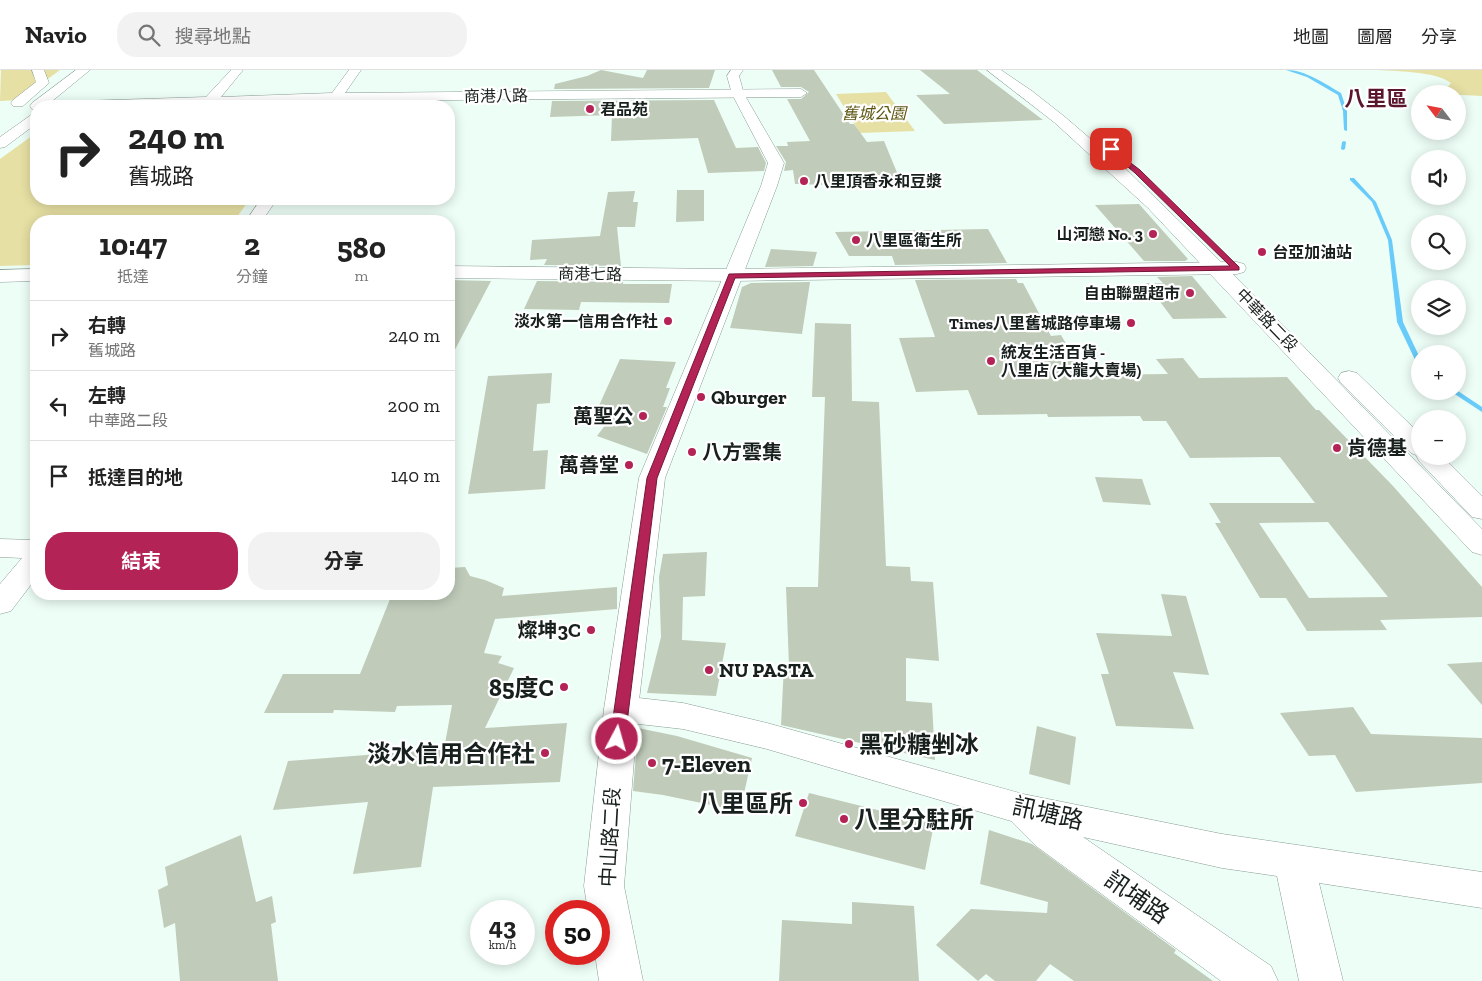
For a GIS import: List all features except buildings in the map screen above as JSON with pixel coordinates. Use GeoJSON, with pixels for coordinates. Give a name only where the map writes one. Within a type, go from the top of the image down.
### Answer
{"type":"FeatureCollection","features":[{"type":"Feature","properties":{"kind":"street"},"geometry":{"type":"LineString","coordinates":[[30,106],[12,105],[43,83],[38,70]]}},
{"type":"Feature","properties":{"kind":"street"},"geometry":{"type":"LineString","coordinates":[[44,100],[84,70]]}},
{"type":"Feature","properties":{"kind":"street"},"geometry":{"type":"LineString","coordinates":[[62,100],[100,70]]}},
{"type":"Feature","properties":{"kind":"street"},"geometry":{"type":"LineString","coordinates":[[211,100],[237,70]]}},
{"type":"Feature","properties":{"kind":"street"},"geometry":{"type":"LineString","coordinates":[[334,100],[355,70]]}},
{"type":"Feature","properties":{"kind":"street","name":"中山路二段"},"geometry":{"type":"LineString","coordinates":[[621,981],[604,886],[621,709],[652,478],[769,186],[776,163],[738,94],[733,76],[737,70]]}},
{"type":"Feature","properties":{"kind":"street","name":"中華路二段"},"geometry":{"type":"LineString","coordinates":[[993,70],[1044,106],[1120,172],[1217,268],[1371,427],[1482,546]]}},
{"type":"Feature","properties":{"kind":"street","name":"中華路二段"},"geometry":{"type":"LineString","coordinates":[[1009,70],[1059,104],[1138,172],[1292,322]]}},
{"type":"Feature","properties":{"kind":"street","name":"商港八路"},"geometry":{"type":"LineString","coordinates":[[434,100],[801,93]]}},
{"type":"Feature","properties":{"kind":"street"},"geometry":{"type":"LineString","coordinates":[[0,131],[30,110]]}},
{"type":"Feature","properties":{"kind":"street"},"geometry":{"type":"LineString","coordinates":[[0,144],[30,122]]}},
{"type":"Feature","properties":{"kind":"street","name":"商港七路"},"geometry":{"type":"LineString","coordinates":[[455,272],[732,276],[1237,268]]}},
{"type":"Feature","properties":{"kind":"street"},"geometry":{"type":"LineString","coordinates":[[0,276],[28,275]]}},
{"type":"Feature","properties":{"kind":"street"},"geometry":{"type":"LineString","coordinates":[[0,292],[28,275]]}},
{"type":"Feature","properties":{"kind":"street"},"geometry":{"type":"LineString","coordinates":[[1340,370],[1411,439]]}},
{"type":"Feature","properties":{"kind":"street"},"geometry":{"type":"LineString","coordinates":[[1437,465],[1482,511]]}},
{"type":"Feature","properties":{"kind":"street"},"geometry":{"type":"LineString","coordinates":[[0,548],[30,549]]}},
{"type":"Feature","properties":{"kind":"street"},"geometry":{"type":"LineString","coordinates":[[0,604],[30,566]]}},
{"type":"Feature","properties":{"kind":"street","name":"訊塘路"},"geometry":{"type":"LineString","coordinates":[[621,709],[683,716],[767,736],[1023,809],[1222,851],[1482,890]]}},
{"type":"Feature","properties":{"kind":"street","name":"訊埔路"},"geometry":{"type":"LineString","coordinates":[[1023,809],[1049,835],[1256,981]]}},
{"type":"Feature","properties":{"kind":"street"},"geometry":{"type":"LineString","coordinates":[[1294,862],[1322,981]]}},
{"type":"Feature","properties":{"kind":"green space"},"geometry":{"type":"Polygon","coordinates":[[[1,70],[60,70],[19,100],[0,101],[1,70]]]}},
{"type":"Feature","properties":{"kind":"green space"},"geometry":{"type":"Polygon","coordinates":[[[1373,70],[1482,70],[1482,96],[1466,95],[1466,85],[1449,85],[1451,83],[1444,79],[1414,72],[1373,70]]]}},
{"type":"Feature","properties":{"kind":"green space","name":"舊城公園"},"geometry":{"type":"Polygon","coordinates":[[[886,92],[915,131],[860,133],[836,94],[886,92]]]}},
{"type":"Feature","properties":{"kind":"green space"},"geometry":{"type":"Polygon","coordinates":[[[30,137],[30,205],[246,205],[238,215],[30,215],[30,265],[0,266],[0,159],[30,137]]]}},
{"type":"Feature","properties":{"kind":"waterway"},"geometry":{"type":"LineString","coordinates":[[1288,70],[1308,76],[1340,94],[1345,111],[1346,130]]}},
{"type":"Feature","properties":{"kind":"waterway"},"geometry":{"type":"LineString","coordinates":[[1343,149],[1344,142]]}},
{"type":"Feature","properties":{"kind":"waterway"},"geometry":{"type":"LineString","coordinates":[[1352,179],[1374,202],[1390,240],[1400,322],[1411,345]]}},
{"type":"Feature","properties":{"kind":"waterway"},"geometry":{"type":"LineString","coordinates":[[1466,400],[1482,410]]}},
{"type":"Feature","properties":{"kind":"place","name":"君品苑"},"geometry":{"type":"Point","coordinates":[590,109]}},
{"type":"Feature","properties":{"kind":"place","name":"八里頂香永和豆漿"},"geometry":{"type":"Point","coordinates":[804,181]}},
{"type":"Feature","properties":{"kind":"place","name":"山河戀 No. 3"},"geometry":{"type":"Point","coordinates":[1153,234]}},
{"type":"Feature","properties":{"kind":"place","name":"八里區衛生所"},"geometry":{"type":"Point","coordinates":[856,240]}},
{"type":"Feature","properties":{"kind":"place","name":"台亞加油站"},"geometry":{"type":"Point","coordinates":[1262,252]}},
{"type":"Feature","properties":{"kind":"place","name":"自由聯盟超市"},"geometry":{"type":"Point","coordinates":[1190,293]}},
{"type":"Feature","properties":{"kind":"place","name":"淡水第一信用合作社"},"geometry":{"type":"Point","coordinates":[668,321]}},
{"type":"Feature","properties":{"kind":"place","name":"Times八里舊城路停車場"},"geometry":{"type":"Point","coordinates":[1131,323]}},
{"type":"Feature","properties":{"kind":"place","name":"統友生活百貨 - 八里店 (大龍大賣場)"},"geometry":{"type":"Point","coordinates":[991,361]}},
{"type":"Feature","properties":{"kind":"place","name":"Qburger"},"geometry":{"type":"Point","coordinates":[701,397]}},
{"type":"Feature","properties":{"kind":"place","name":"萬聖公"},"geometry":{"type":"Point","coordinates":[643,416]}},
{"type":"Feature","properties":{"kind":"place","name":"肯德基"},"geometry":{"type":"Point","coordinates":[1337,448]}},
{"type":"Feature","properties":{"kind":"place","name":"八方雲集"},"geometry":{"type":"Point","coordinates":[692,452]}},
{"type":"Feature","properties":{"kind":"place","name":"萬善堂"},"geometry":{"type":"Point","coordinates":[629,465]}},
{"type":"Feature","properties":{"kind":"place","name":"燦坤3C"},"geometry":{"type":"Point","coordinates":[591,630]}},
{"type":"Feature","properties":{"kind":"place","name":"NU PASTA"},"geometry":{"type":"Point","coordinates":[709,670]}},
{"type":"Feature","properties":{"kind":"place","name":"85度C"},"geometry":{"type":"Point","coordinates":[564,687]}},
{"type":"Feature","properties":{"kind":"place","name":"黑砂糖剉冰"},"geometry":{"type":"Point","coordinates":[849,744]}},
{"type":"Feature","properties":{"kind":"place","name":"淡水信用合作社"},"geometry":{"type":"Point","coordinates":[545,753]}},
{"type":"Feature","properties":{"kind":"place","name":"7-Eleven"},"geometry":{"type":"Point","coordinates":[652,763]}},
{"type":"Feature","properties":{"kind":"place","name":"八里區所"},"geometry":{"type":"Point","coordinates":[803,803]}},
{"type":"Feature","properties":{"kind":"place","name":"八里分駐所"},"geometry":{"type":"Point","coordinates":[844,819]}},
{"type":"Feature","properties":{"kind":"district","name":"八里區"},"geometry":{"type":"Point","coordinates":[1376,98]}},
{"type":"Feature","properties":{"kind":"route"},"geometry":{"type":"LineString","coordinates":[[617,739],[652,478],[732,276],[1237,268],[1138,172],[1111,149]]}}]}
